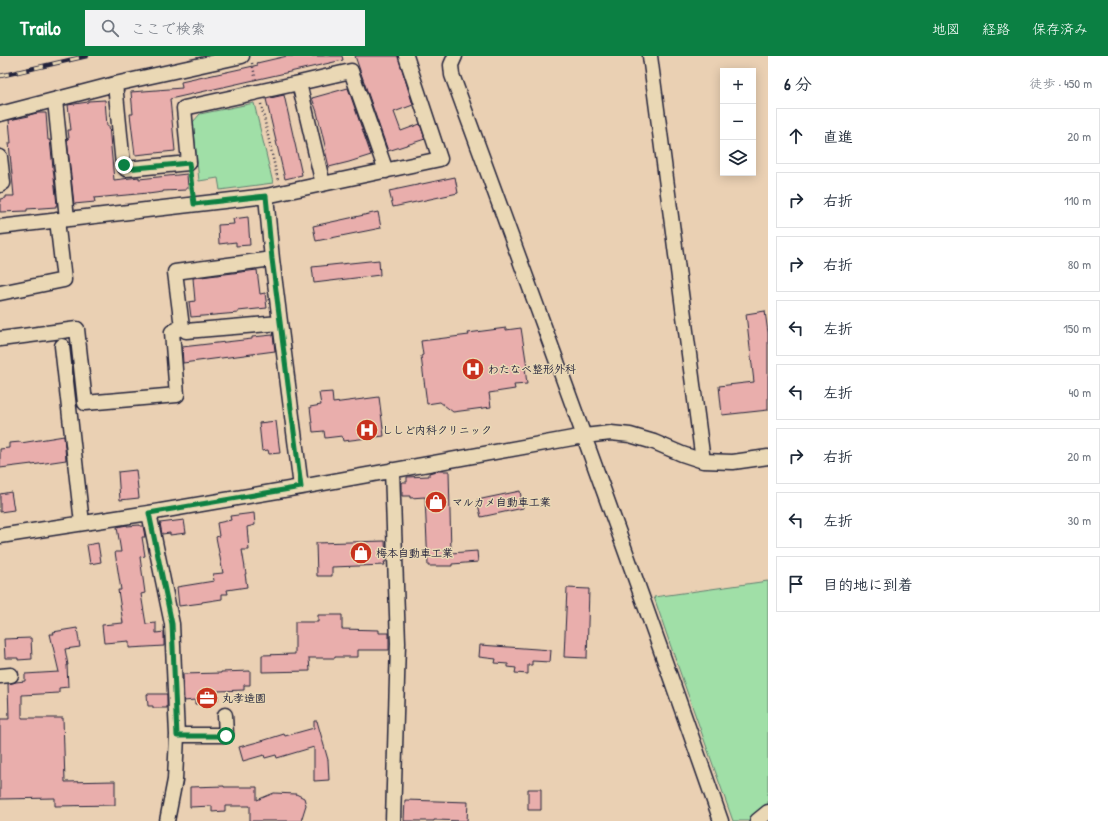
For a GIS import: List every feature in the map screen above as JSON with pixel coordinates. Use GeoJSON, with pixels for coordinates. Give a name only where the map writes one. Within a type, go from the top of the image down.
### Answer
{"type":"FeatureCollection","features":[{"type":"Feature","properties":{"kind":"street"},"geometry":{"type":"LineString","coordinates":[[0,114],[114,84],[242,56]]}},
{"type":"Feature","properties":{"kind":"street"},"geometry":{"type":"LineString","coordinates":[[0,227],[266,196],[440,159],[406,56]]}},
{"type":"Feature","properties":{"kind":"street"},"geometry":{"type":"LineString","coordinates":[[455,56],[451,64],[452,75],[671,676],[721,821]]}},
{"type":"Feature","properties":{"kind":"street"},"geometry":{"type":"LineString","coordinates":[[650,56],[703,461]]}},
{"type":"Feature","properties":{"kind":"street"},"geometry":{"type":"LineString","coordinates":[[114,84],[124,165],[126,169],[189,163],[184,108],[351,71],[386,171]]}},
{"type":"Feature","properties":{"kind":"street"},"geometry":{"type":"LineString","coordinates":[[299,83],[323,184]]}},
{"type":"Feature","properties":{"kind":"street"},"geometry":{"type":"LineString","coordinates":[[0,293],[64,280],[55,100]]}},
{"type":"Feature","properties":{"kind":"street"},"geometry":{"type":"LineString","coordinates":[[0,157],[3,183],[0,185]]}},
{"type":"Feature","properties":{"kind":"street"},"geometry":{"type":"LineString","coordinates":[[266,196],[272,259],[301,487]]}},
{"type":"Feature","properties":{"kind":"street"},"geometry":{"type":"LineString","coordinates":[[272,259],[175,272],[182,328],[186,332],[280,323]]}},
{"type":"Feature","properties":{"kind":"street"},"geometry":{"type":"LineString","coordinates":[[0,339],[77,329],[85,403],[177,395],[172,332],[182,328]]}},
{"type":"Feature","properties":{"kind":"street"},"geometry":{"type":"LineString","coordinates":[[62,346],[82,523]]}},
{"type":"Feature","properties":{"kind":"street"},"geometry":{"type":"LineString","coordinates":[[0,536],[149,513],[584,436],[611,433],[630,435],[654,442],[703,461],[733,462],[768,457]]}},
{"type":"Feature","properties":{"kind":"street"},"geometry":{"type":"LineString","coordinates":[[392,470],[398,643],[394,821]]}},
{"type":"Feature","properties":{"kind":"street"},"geometry":{"type":"LineString","coordinates":[[149,513],[172,624],[177,736],[175,780],[167,821]]}},
{"type":"Feature","properties":{"kind":"street"},"geometry":{"type":"LineString","coordinates":[[177,736],[226,736],[225,715]]}},
{"type":"Feature","properties":{"kind":"street"},"geometry":{"type":"LineString","coordinates":[[756,821],[768,812]]}},
{"type":"Feature","properties":{"kind":"path"},"geometry":{"type":"LineString","coordinates":[[251,56],[279,186]]}},
{"type":"Feature","properties":{"kind":"path"},"geometry":{"type":"LineString","coordinates":[[189,163],[194,204]]}},
{"type":"Feature","properties":{"kind":"green space"},"geometry":{"type":"Polygon","coordinates":[[[254,103],[273,183],[220,190],[218,178],[199,181],[193,122],[200,114],[254,103]]]}},
{"type":"Feature","properties":{"kind":"green space"},"geometry":{"type":"Polygon","coordinates":[[[768,581],[768,807],[751,821],[733,821],[654,597],[768,581]]]}},
{"type":"Feature","properties":{"kind":"building"},"geometry":{"type":"Polygon","coordinates":[[[287,56],[342,56],[343,60],[170,99],[175,151],[135,155],[130,114],[133,114],[131,92],[182,88],[181,82],[258,65],[257,63],[287,56]]]}},
{"type":"Feature","properties":{"kind":"building"},"geometry":{"type":"Polygon","coordinates":[[[355,56],[398,56],[413,105],[394,112],[401,131],[420,124],[425,139],[388,151],[355,56]]]}},
{"type":"Feature","properties":{"kind":"building"},"geometry":{"type":"Polygon","coordinates":[[[348,88],[371,155],[329,167],[317,112],[312,98],[348,88]]]}},
{"type":"Feature","properties":{"kind":"building"},"geometry":{"type":"Polygon","coordinates":[[[284,95],[302,175],[285,179],[266,99],[284,95]]]}},
{"type":"Feature","properties":{"kind":"building"},"geometry":{"type":"Polygon","coordinates":[[[105,100],[114,180],[187,174],[188,188],[186,188],[186,190],[94,198],[95,202],[74,204],[67,139],[69,138],[68,130],[71,130],[68,105],[88,101],[105,100]]]}},
{"type":"Feature","properties":{"kind":"building"},"geometry":{"type":"Polygon","coordinates":[[[37,113],[46,113],[48,140],[50,140],[57,205],[56,207],[27,209],[27,211],[0,212],[0,199],[6,198],[6,196],[14,196],[9,143],[11,143],[9,120],[37,113]]]}},
{"type":"Feature","properties":{"kind":"building"},"geometry":{"type":"Polygon","coordinates":[[[455,177],[458,193],[393,207],[389,191],[455,177]]]}},
{"type":"Feature","properties":{"kind":"building"},"geometry":{"type":"Polygon","coordinates":[[[378,212],[381,228],[316,241],[313,226],[378,212]]]}},
{"type":"Feature","properties":{"kind":"building"},"geometry":{"type":"Polygon","coordinates":[[[248,217],[250,245],[236,246],[236,242],[219,244],[218,225],[234,224],[233,219],[248,217]]]}},
{"type":"Feature","properties":{"kind":"building"},"geometry":{"type":"Polygon","coordinates":[[[379,260],[380,275],[314,283],[312,267],[379,260]]]}},
{"type":"Feature","properties":{"kind":"building"},"geometry":{"type":"Polygon","coordinates":[[[257,270],[260,294],[265,293],[267,308],[238,311],[238,313],[191,317],[189,302],[195,301],[193,278],[257,270]]]}},
{"type":"Feature","properties":{"kind":"building"},"geometry":{"type":"Polygon","coordinates":[[[765,311],[768,333],[768,410],[722,415],[719,386],[754,382],[746,314],[765,311]]]}},
{"type":"Feature","properties":{"kind":"building"},"geometry":{"type":"Polygon","coordinates":[[[506,328],[506,330],[521,328],[527,367],[525,368],[527,384],[514,385],[515,389],[489,393],[491,407],[453,412],[440,402],[427,404],[421,356],[423,355],[421,341],[469,335],[468,333],[506,328]]]}},
{"type":"Feature","properties":{"kind":"building"},"geometry":{"type":"Polygon","coordinates":[[[273,335],[275,351],[183,363],[182,347],[252,339],[252,337],[273,335]]]}},
{"type":"Feature","properties":{"kind":"building"},"geometry":{"type":"Polygon","coordinates":[[[332,392],[333,403],[379,397],[384,436],[343,441],[342,436],[325,438],[324,431],[313,432],[310,407],[321,405],[319,393],[332,392]]]}},
{"type":"Feature","properties":{"kind":"building"},"geometry":{"type":"Polygon","coordinates":[[[276,421],[280,453],[269,454],[268,450],[262,451],[259,423],[276,421]]]}},
{"type":"Feature","properties":{"kind":"building"},"geometry":{"type":"Polygon","coordinates":[[[64,436],[66,460],[0,468],[0,449],[9,448],[9,443],[21,443],[64,436]]]}},
{"type":"Feature","properties":{"kind":"building"},"geometry":{"type":"Polygon","coordinates":[[[136,470],[139,498],[120,500],[118,472],[136,470]]]}},
{"type":"Feature","properties":{"kind":"building"},"geometry":{"type":"Polygon","coordinates":[[[436,471],[449,471],[451,553],[477,551],[478,562],[452,564],[452,566],[428,566],[425,497],[410,498],[410,496],[402,496],[402,482],[407,482],[407,477],[429,476],[429,473],[436,471]]]}},
{"type":"Feature","properties":{"kind":"building"},"geometry":{"type":"Polygon","coordinates":[[[520,491],[523,508],[481,517],[477,500],[520,491]]]}},
{"type":"Feature","properties":{"kind":"building"},"geometry":{"type":"Polygon","coordinates":[[[11,492],[14,510],[0,512],[0,494],[11,492]]]}},
{"type":"Feature","properties":{"kind":"building"},"geometry":{"type":"Polygon","coordinates":[[[254,513],[255,525],[247,527],[249,550],[242,550],[247,587],[227,590],[228,594],[222,594],[222,599],[179,606],[177,587],[214,581],[213,574],[223,573],[216,537],[219,536],[217,523],[231,520],[230,516],[254,513]]]}},
{"type":"Feature","properties":{"kind":"building"},"geometry":{"type":"Polygon","coordinates":[[[184,520],[186,533],[170,535],[170,533],[162,534],[160,523],[184,520]]]}},
{"type":"Feature","properties":{"kind":"building"},"geometry":{"type":"Polygon","coordinates":[[[127,525],[143,526],[145,537],[142,537],[145,556],[140,557],[145,593],[141,594],[146,624],[156,623],[156,633],[164,632],[164,646],[129,648],[129,641],[104,643],[102,625],[123,623],[118,590],[121,590],[115,552],[121,552],[117,527],[127,525]]]}},
{"type":"Feature","properties":{"kind":"building"},"geometry":{"type":"Polygon","coordinates":[[[385,541],[385,565],[332,567],[332,576],[317,576],[316,543],[385,541]]]}},
{"type":"Feature","properties":{"kind":"building"},"geometry":{"type":"Polygon","coordinates":[[[98,543],[101,562],[90,564],[87,545],[98,543]]]}},
{"type":"Feature","properties":{"kind":"building"},"geometry":{"type":"Polygon","coordinates":[[[567,588],[589,589],[587,658],[564,657],[567,588]]]}},
{"type":"Feature","properties":{"kind":"building"},"geometry":{"type":"Polygon","coordinates":[[[318,615],[342,615],[342,629],[379,630],[379,633],[389,633],[389,650],[358,650],[358,657],[309,658],[310,671],[262,672],[262,655],[295,654],[295,622],[318,622],[318,615]]]}},
{"type":"Feature","properties":{"kind":"building"},"geometry":{"type":"Polygon","coordinates":[[[77,628],[80,647],[65,649],[68,665],[68,687],[59,688],[59,693],[22,695],[22,718],[63,718],[65,782],[115,781],[115,805],[55,806],[55,798],[0,799],[0,719],[9,719],[8,684],[25,681],[25,674],[59,672],[50,634],[54,634],[53,632],[77,628]]]}},
{"type":"Feature","properties":{"kind":"building"},"geometry":{"type":"Polygon","coordinates":[[[31,638],[32,659],[18,660],[18,658],[5,658],[4,639],[31,638]]]}},
{"type":"Feature","properties":{"kind":"building"},"geometry":{"type":"Polygon","coordinates":[[[480,645],[551,650],[550,662],[532,661],[532,665],[528,665],[528,674],[515,673],[516,668],[508,667],[508,664],[495,663],[496,659],[479,657],[480,645]]]}},
{"type":"Feature","properties":{"kind":"building"},"geometry":{"type":"Polygon","coordinates":[[[250,671],[250,685],[244,685],[244,690],[218,691],[218,700],[210,700],[210,704],[195,704],[195,700],[184,701],[183,674],[250,671]]]}},
{"type":"Feature","properties":{"kind":"building"},"geometry":{"type":"Polygon","coordinates":[[[147,694],[167,694],[167,708],[153,708],[153,706],[148,706],[147,694]]]}},
{"type":"Feature","properties":{"kind":"building"},"geometry":{"type":"Polygon","coordinates":[[[314,721],[317,721],[328,760],[329,780],[314,781],[314,747],[277,758],[276,755],[265,758],[264,755],[243,761],[239,747],[284,734],[285,736],[314,728],[314,721]]]}},
{"type":"Feature","properties":{"kind":"building"},"geometry":{"type":"Polygon","coordinates":[[[190,787],[257,787],[257,800],[274,793],[296,794],[304,798],[306,805],[301,821],[250,821],[250,806],[225,806],[225,811],[212,812],[212,806],[190,807],[190,787]]]}},
{"type":"Feature","properties":{"kind":"building"},"geometry":{"type":"Polygon","coordinates":[[[528,789],[541,789],[541,810],[528,810],[528,789]]]}},
{"type":"Feature","properties":{"kind":"building"},"geometry":{"type":"Polygon","coordinates":[[[405,800],[468,802],[467,821],[404,821],[405,800]]]}},
{"type":"Feature","properties":{"kind":"railway"},"geometry":{"type":"LineString","coordinates":[[0,76],[87,56]]}},
{"type":"Feature","properties":{"kind":"place","name":"わたなべ整形外科"},"geometry":{"type":"Point","coordinates":[473,369]}},
{"type":"Feature","properties":{"kind":"place","name":"ししど内科クリニック"},"geometry":{"type":"Point","coordinates":[367,430]}},
{"type":"Feature","properties":{"kind":"place","name":"マルカメ自動車工業"},"geometry":{"type":"Point","coordinates":[436,502]}},
{"type":"Feature","properties":{"kind":"place","name":"梅本自動車工業"},"geometry":{"type":"Point","coordinates":[361,553]}},
{"type":"Feature","properties":{"kind":"place","name":"丸孝造園"},"geometry":{"type":"Point","coordinates":[207,698]}},
{"type":"Feature","properties":{"kind":"route"},"geometry":{"type":"LineString","coordinates":[[124,165],[126,169],[189,163],[194,204],[266,196],[272,259],[301,487],[149,513],[172,624],[177,736],[226,736]]}}]}
